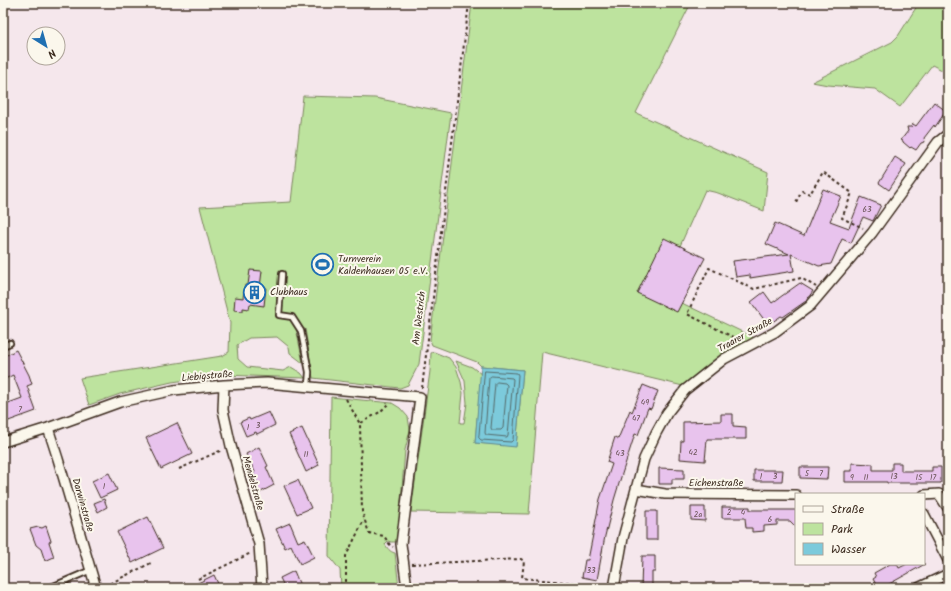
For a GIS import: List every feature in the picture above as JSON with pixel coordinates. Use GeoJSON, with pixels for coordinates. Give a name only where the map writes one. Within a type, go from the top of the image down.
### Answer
{"type":"FeatureCollection","features":[{"type":"Feature","properties":{"kind":"street","name":"Traarer Straße"},"geometry":{"type":"LineString","coordinates":[[614,588],[623,538],[644,459],[667,413],[685,390],[724,358],[775,332],[810,306],[872,233],[938,142],[948,134]]}},
{"type":"Feature","properties":{"kind":"street","name":"Liebigstraße"},"geometry":{"type":"LineString","coordinates":[[3,442],[48,428],[120,402],[174,390],[224,385],[267,383],[420,397]]}},
{"type":"Feature","properties":{"kind":"street","name":"Mendelstraße"},"geometry":{"type":"LineString","coordinates":[[224,385],[223,410],[231,446],[243,484],[259,550],[262,588]]}},
{"type":"Feature","properties":{"kind":"street"},"geometry":{"type":"LineString","coordinates":[[407,588],[401,544],[420,397]]}},
{"type":"Feature","properties":{"kind":"street","name":"Darwinstraße"},"geometry":{"type":"LineString","coordinates":[[48,428],[96,588]]}},
{"type":"Feature","properties":{"kind":"street","name":"Eichenstraße"},"geometry":{"type":"LineString","coordinates":[[636,489],[665,494],[795,495]]}},
{"type":"Feature","properties":{"kind":"street"},"geometry":{"type":"LineString","coordinates":[[925,495],[939,494],[948,508]]}},
{"type":"Feature","properties":{"kind":"street"},"geometry":{"type":"LineString","coordinates":[[925,516],[948,560]]}},
{"type":"Feature","properties":{"kind":"street"},"geometry":{"type":"LineString","coordinates":[[918,588],[928,586],[948,574]]}},
{"type":"Feature","properties":{"kind":"lane"},"geometry":{"type":"LineString","coordinates":[[282,274],[279,315],[292,317],[301,331],[309,372],[308,387]]}},
{"type":"Feature","properties":{"kind":"lane"},"geometry":{"type":"LineString","coordinates":[[3,346],[10,343]]}},
{"type":"Feature","properties":{"kind":"lane"},"geometry":{"type":"LineString","coordinates":[[49,588],[91,570]]}},
{"type":"Feature","properties":{"kind":"path","name":"Am Westrich"},"geometry":{"type":"LineString","coordinates":[[420,397],[469,3]]}},
{"type":"Feature","properties":{"kind":"path"},"geometry":{"type":"LineString","coordinates":[[796,202],[802,191],[810,194],[823,172],[852,193],[842,218],[872,233]]}},
{"type":"Feature","properties":{"kind":"path"},"geometry":{"type":"LineString","coordinates":[[741,350],[737,339],[687,314],[709,268],[754,289],[801,278],[824,291]]}},
{"type":"Feature","properties":{"kind":"path"},"geometry":{"type":"LineString","coordinates":[[341,390],[360,424],[362,512],[364,520],[369,533],[384,536],[394,548],[402,549]]}},
{"type":"Feature","properties":{"kind":"path"},"geometry":{"type":"LineString","coordinates":[[360,424],[380,412],[397,395]]}},
{"type":"Feature","properties":{"kind":"path"},"geometry":{"type":"LineString","coordinates":[[179,469],[231,446]]}},
{"type":"Feature","properties":{"kind":"path"},"geometry":{"type":"LineString","coordinates":[[346,588],[346,556],[364,520]]}},
{"type":"Feature","properties":{"kind":"path"},"geometry":{"type":"LineString","coordinates":[[198,579],[259,550]]}},
{"type":"Feature","properties":{"kind":"path"},"geometry":{"type":"LineString","coordinates":[[404,564],[521,559],[524,561],[522,578],[614,588]]}},
{"type":"Feature","properties":{"kind":"path"},"geometry":{"type":"LineString","coordinates":[[102,588],[153,562]]}},
{"type":"Feature","properties":{"kind":"green space"},"geometry":{"type":"Polygon","coordinates":[[[472,3],[691,3],[636,113],[768,172],[764,211],[718,193],[705,190],[680,246],[665,295],[755,338],[704,370],[683,386],[542,352],[529,514],[411,512],[430,371],[431,353],[434,352],[449,358],[456,367],[463,393],[460,423],[464,423],[467,403],[465,381],[456,361],[472,367],[481,374],[475,443],[516,446],[523,370],[481,366],[477,362],[432,345],[430,340],[472,3]]]}},
{"type":"Feature","properties":{"kind":"green space"},"geometry":{"type":"Polygon","coordinates":[[[919,3],[948,3],[948,73],[932,65],[900,107],[875,89],[828,85],[812,82],[892,42],[898,36],[919,3]]]}},
{"type":"Feature","properties":{"kind":"green space","name":"Turnverein Kaldenhausen 05 e.V."},"geometry":{"type":"Polygon","coordinates":[[[303,96],[375,98],[451,113],[419,364],[408,385],[400,388],[313,378],[305,329],[296,328],[303,363],[290,353],[289,347],[277,337],[249,338],[237,345],[238,359],[247,367],[283,371],[291,367],[301,373],[305,378],[223,375],[172,382],[120,394],[89,405],[80,378],[222,356],[229,352],[230,323],[200,207],[291,202],[303,96]]]}},
{"type":"Feature","properties":{"kind":"green space"},"geometry":{"type":"Polygon","coordinates":[[[331,397],[392,403],[400,408],[408,417],[410,430],[405,450],[398,538],[396,542],[388,541],[385,544],[389,550],[395,553],[399,588],[341,588],[340,570],[329,556],[331,397]]]}},
{"type":"Feature","properties":{"kind":"water"},"geometry":{"type":"Polygon","coordinates":[[[481,366],[523,370],[516,447],[475,443],[481,366]]]}},
{"type":"Feature","properties":{"kind":"building"},"geometry":{"type":"Polygon","coordinates":[[[934,102],[946,111],[935,127],[934,125],[924,138],[925,142],[921,143],[916,150],[911,147],[910,148],[901,140],[908,131],[907,127],[911,127],[913,124],[916,126],[934,102]]]}},
{"type":"Feature","properties":{"kind":"building"},"geometry":{"type":"Polygon","coordinates":[[[895,157],[906,164],[889,190],[879,183],[895,157]]]}},
{"type":"Feature","properties":{"kind":"building"},"geometry":{"type":"Polygon","coordinates":[[[823,189],[841,196],[830,221],[849,228],[861,197],[881,205],[873,221],[863,217],[851,243],[842,239],[831,264],[819,266],[791,254],[794,271],[750,278],[750,275],[736,277],[733,261],[789,254],[766,244],[775,223],[804,236],[823,189]]]}},
{"type":"Feature","properties":{"kind":"building"},"geometry":{"type":"Polygon","coordinates":[[[664,238],[705,258],[677,312],[637,293],[664,238]]]}},
{"type":"Feature","properties":{"kind":"building","name":"Clubhaus"},"geometry":{"type":"Polygon","coordinates":[[[250,270],[262,271],[260,287],[266,287],[264,306],[250,304],[249,309],[243,308],[243,311],[234,310],[235,297],[243,298],[245,285],[248,285],[250,270]]]}},
{"type":"Feature","properties":{"kind":"building"},"geometry":{"type":"Polygon","coordinates":[[[800,283],[813,291],[806,301],[783,317],[781,316],[768,325],[751,302],[764,292],[772,303],[800,283]]]}},
{"type":"Feature","properties":{"kind":"building"},"geometry":{"type":"Polygon","coordinates":[[[16,350],[32,384],[27,386],[36,411],[3,423],[3,405],[22,398],[13,375],[3,380],[3,357],[16,350]]]}},
{"type":"Feature","properties":{"kind":"building"},"geometry":{"type":"Polygon","coordinates":[[[643,385],[658,391],[651,409],[648,408],[638,435],[635,434],[621,477],[605,536],[597,580],[582,577],[585,560],[588,560],[600,499],[612,464],[607,462],[615,437],[618,439],[630,410],[632,412],[643,385]]]}},
{"type":"Feature","properties":{"kind":"building"},"geometry":{"type":"Polygon","coordinates":[[[269,412],[275,425],[257,434],[256,432],[246,436],[240,422],[249,418],[250,420],[269,412]]]}},
{"type":"Feature","properties":{"kind":"building"},"geometry":{"type":"Polygon","coordinates":[[[721,414],[733,414],[733,426],[746,427],[746,439],[707,439],[705,461],[680,459],[681,441],[683,441],[683,422],[721,421],[721,414]]]}},
{"type":"Feature","properties":{"kind":"building"},"geometry":{"type":"Polygon","coordinates":[[[177,423],[192,454],[161,469],[146,438],[177,423]]]}},
{"type":"Feature","properties":{"kind":"building"},"geometry":{"type":"Polygon","coordinates":[[[302,428],[319,465],[306,472],[289,434],[302,428]]]}},
{"type":"Feature","properties":{"kind":"building"},"geometry":{"type":"Polygon","coordinates":[[[259,447],[268,466],[266,467],[274,485],[259,493],[255,484],[257,482],[253,473],[255,472],[246,454],[259,447]]]}},
{"type":"Feature","properties":{"kind":"building"},"geometry":{"type":"Polygon","coordinates":[[[852,463],[873,464],[873,470],[892,470],[892,463],[901,463],[901,471],[932,471],[932,467],[941,467],[941,483],[845,482],[845,471],[852,471],[852,463]]]}},
{"type":"Feature","properties":{"kind":"building"},"geometry":{"type":"Polygon","coordinates":[[[800,467],[828,467],[827,479],[800,478],[800,467]]]}},
{"type":"Feature","properties":{"kind":"building"},"geometry":{"type":"Polygon","coordinates":[[[659,468],[684,469],[684,479],[672,479],[672,484],[659,484],[659,468]]]}},
{"type":"Feature","properties":{"kind":"building"},"geometry":{"type":"Polygon","coordinates":[[[754,470],[783,470],[782,481],[754,481],[754,470]]]}},
{"type":"Feature","properties":{"kind":"building"},"geometry":{"type":"Polygon","coordinates":[[[109,473],[117,490],[100,498],[92,481],[109,473]]]}},
{"type":"Feature","properties":{"kind":"building"},"geometry":{"type":"Polygon","coordinates":[[[298,480],[311,508],[297,514],[284,486],[298,480]]]}},
{"type":"Feature","properties":{"kind":"building"},"geometry":{"type":"Polygon","coordinates":[[[104,499],[107,507],[98,512],[94,503],[104,499]]]}},
{"type":"Feature","properties":{"kind":"building"},"geometry":{"type":"Polygon","coordinates":[[[691,507],[705,507],[705,521],[691,520],[691,507]]]}},
{"type":"Feature","properties":{"kind":"building"},"geometry":{"type":"Polygon","coordinates":[[[722,507],[750,507],[750,510],[795,510],[795,526],[790,521],[777,521],[777,525],[764,526],[764,531],[752,532],[752,528],[746,528],[745,518],[722,518],[722,507]]]}},
{"type":"Feature","properties":{"kind":"building"},"geometry":{"type":"Polygon","coordinates":[[[646,511],[657,511],[657,540],[646,540],[646,511]]]}},
{"type":"Feature","properties":{"kind":"building"},"geometry":{"type":"Polygon","coordinates":[[[148,517],[163,548],[132,563],[117,532],[148,517]]]}},
{"type":"Feature","properties":{"kind":"building"},"geometry":{"type":"Polygon","coordinates":[[[290,523],[298,542],[305,539],[314,557],[300,564],[291,545],[285,548],[276,529],[290,523]]]}},
{"type":"Feature","properties":{"kind":"building"},"geometry":{"type":"Polygon","coordinates":[[[46,526],[54,557],[45,561],[41,549],[36,545],[30,529],[38,527],[42,528],[46,526]]]}},
{"type":"Feature","properties":{"kind":"building"},"geometry":{"type":"Polygon","coordinates":[[[642,556],[655,556],[655,572],[652,572],[652,588],[641,588],[642,556]]]}},
{"type":"Feature","properties":{"kind":"building"},"geometry":{"type":"Polygon","coordinates":[[[888,565],[898,565],[899,568],[905,565],[923,565],[882,588],[878,588],[873,579],[876,577],[874,573],[888,565]]]}},
{"type":"Feature","properties":{"kind":"building"},"geometry":{"type":"Polygon","coordinates":[[[294,571],[301,588],[285,588],[280,578],[294,571]]]}},
{"type":"Feature","properties":{"kind":"building"},"geometry":{"type":"Polygon","coordinates":[[[214,575],[220,588],[188,588],[214,575]]]}},
{"type":"Feature","properties":{"kind":"place","name":"Turnverein Kaldenhausen 05 e.V."},"geometry":{"type":"Point","coordinates":[323,265]}},
{"type":"Feature","properties":{"kind":"place","name":"Clubhaus"},"geometry":{"type":"Point","coordinates":[255,292]}}]}
